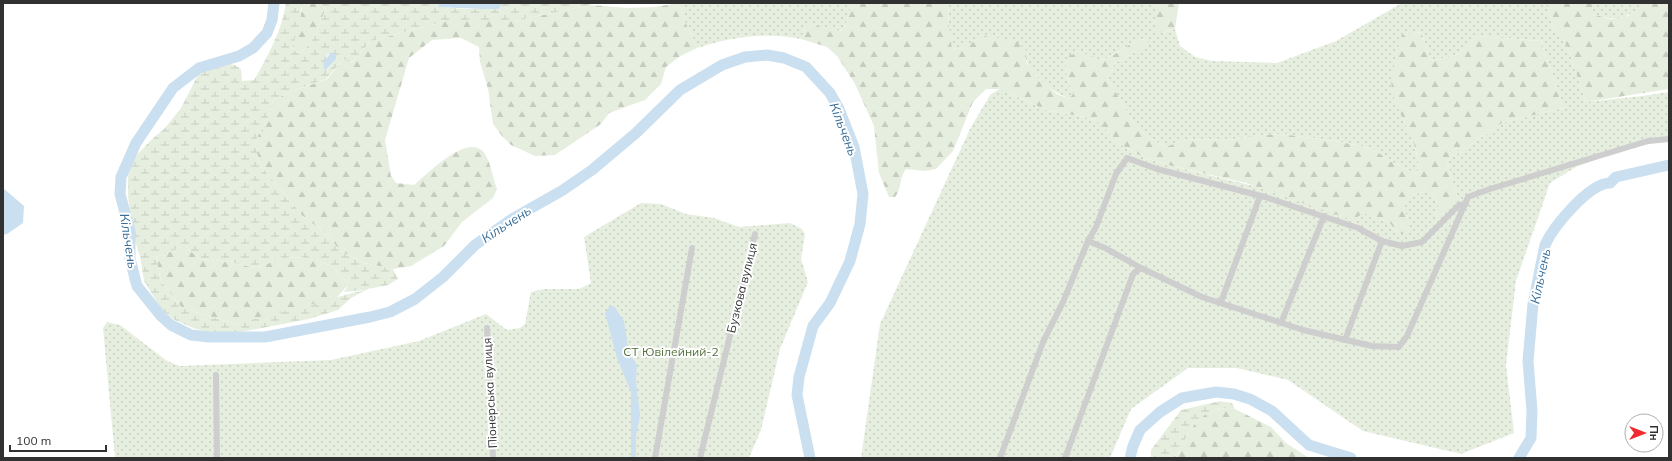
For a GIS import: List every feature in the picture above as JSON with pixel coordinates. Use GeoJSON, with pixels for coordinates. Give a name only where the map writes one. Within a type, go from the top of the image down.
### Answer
{"type":"FeatureCollection","features":[{"type":"Feature","properties":{"kind":"street"},"geometry":{"type":"LineString","coordinates":[[1088,241],[1105,248],[1141,268],[1202,296],[1281,323],[1303,330],[1372,346],[1399,347],[1407,336],[1468,197],[1490,189],[1648,142],[1669,139]]}},
{"type":"Feature","properties":{"kind":"street"},"geometry":{"type":"LineString","coordinates":[[1000,458],[1043,342],[1063,302],[1088,241],[1096,227],[1116,174],[1127,158],[1157,169],[1260,196],[1324,216],[1358,228],[1382,241],[1402,246],[1422,242],[1459,205],[1466,204]]}},
{"type":"Feature","properties":{"kind":"street"},"geometry":{"type":"LineString","coordinates":[[1221,302],[1260,196]]}},
{"type":"Feature","properties":{"kind":"street"},"geometry":{"type":"LineString","coordinates":[[1281,323],[1324,216]]}},
{"type":"Feature","properties":{"kind":"street","name":"Бузкова вулиця"},"geometry":{"type":"LineString","coordinates":[[700,458],[756,234]]}},
{"type":"Feature","properties":{"kind":"street"},"geometry":{"type":"LineString","coordinates":[[1345,340],[1382,241]]}},
{"type":"Feature","properties":{"kind":"street"},"geometry":{"type":"LineString","coordinates":[[655,458],[692,248]]}},
{"type":"Feature","properties":{"kind":"street"},"geometry":{"type":"LineString","coordinates":[[1065,458],[1132,277],[1134,273],[1141,268]]}},
{"type":"Feature","properties":{"kind":"street","name":"Піонерська вулиця"},"geometry":{"type":"LineString","coordinates":[[487,328],[493,458]]}},
{"type":"Feature","properties":{"kind":"street"},"geometry":{"type":"LineString","coordinates":[[216,375],[217,458]]}},
{"type":"Feature","properties":{"kind":"green space"},"geometry":{"type":"Polygon","coordinates":[[[286,3],[302,3],[300,22],[292,49],[299,53],[309,45],[316,34],[326,9],[320,3],[439,3],[438,6],[461,9],[499,9],[502,3],[590,3],[591,5],[514,21],[446,21],[371,41],[351,63],[343,59],[326,79],[287,93],[273,101],[264,130],[258,135],[255,145],[260,165],[304,217],[329,236],[339,250],[364,263],[393,269],[398,279],[388,285],[368,289],[351,298],[338,310],[309,319],[235,333],[213,334],[193,328],[175,320],[162,310],[144,281],[140,256],[133,235],[128,196],[128,176],[133,159],[165,128],[181,108],[199,73],[221,65],[231,64],[241,69],[242,81],[254,80],[274,43],[286,3]],[[328,54],[326,59],[327,70],[336,59],[336,55],[328,54]],[[185,246],[156,257],[161,281],[182,308],[236,324],[364,290],[344,292],[349,284],[330,265],[302,257],[282,258],[256,268],[230,262],[200,259],[185,246]]]}},
{"type":"Feature","properties":{"kind":"green space"},"geometry":{"type":"Polygon","coordinates":[[[302,3],[320,3],[326,9],[316,34],[309,45],[299,53],[292,49],[302,10],[302,3]]]}},
{"type":"Feature","properties":{"kind":"green space"},"geometry":{"type":"Polygon","coordinates":[[[685,3],[852,3],[845,27],[839,31],[813,25],[806,26],[801,39],[775,36],[736,38],[697,48],[681,15],[685,3]]]}},
{"type":"Feature","properties":{"kind":"green space"},"geometry":{"type":"Polygon","coordinates":[[[685,3],[681,15],[697,48],[679,57],[666,67],[661,84],[645,100],[609,113],[601,124],[555,155],[535,156],[511,145],[493,124],[488,89],[480,62],[479,47],[461,38],[432,40],[409,58],[385,140],[391,176],[396,183],[414,185],[438,164],[459,150],[469,147],[478,148],[487,158],[497,189],[493,198],[462,222],[444,246],[411,266],[393,269],[364,263],[339,250],[329,236],[304,217],[260,165],[255,145],[258,135],[264,129],[273,101],[287,93],[327,79],[343,59],[351,63],[371,41],[446,21],[514,21],[591,5],[628,8],[655,7],[685,3]]]}},
{"type":"Feature","properties":{"kind":"green space"},"geometry":{"type":"Polygon","coordinates":[[[852,3],[948,3],[949,29],[952,48],[959,49],[985,36],[1017,41],[1026,50],[1026,62],[1037,77],[1057,94],[1069,99],[1073,94],[1065,69],[1068,56],[1084,53],[1097,59],[1103,59],[1139,41],[1151,40],[1142,48],[1115,63],[1108,79],[1133,122],[1145,135],[1166,147],[1186,139],[1230,140],[1258,135],[1282,134],[1341,142],[1373,149],[1392,162],[1418,175],[1418,164],[1413,142],[1395,101],[1391,84],[1394,62],[1402,35],[1421,32],[1431,61],[1459,54],[1478,36],[1541,41],[1563,108],[1502,123],[1447,161],[1458,200],[1437,220],[1434,216],[1438,205],[1430,190],[1412,195],[1402,206],[1412,227],[1409,234],[1397,233],[1390,223],[1364,213],[1352,220],[1246,183],[1172,166],[1145,158],[1118,143],[1099,122],[1085,117],[1049,111],[999,89],[986,89],[973,102],[953,151],[936,169],[925,171],[906,169],[902,176],[897,194],[895,197],[889,197],[879,173],[874,126],[855,84],[837,56],[827,47],[801,39],[806,26],[813,25],[840,31],[845,27],[852,3]]]}},
{"type":"Feature","properties":{"kind":"green space"},"geometry":{"type":"Polygon","coordinates":[[[948,3],[1149,3],[1156,6],[1162,33],[1175,29],[1180,46],[1195,57],[1212,61],[1277,63],[1336,41],[1402,3],[1546,3],[1554,28],[1569,49],[1586,102],[1669,92],[1669,140],[1621,150],[1576,167],[1550,183],[1516,281],[1506,365],[1514,433],[1461,454],[1363,431],[1288,380],[1237,368],[1188,368],[1131,409],[1110,458],[861,458],[880,324],[970,129],[990,95],[999,89],[1049,111],[1085,117],[1099,122],[1118,143],[1145,158],[1364,213],[1390,223],[1397,233],[1408,218],[1401,206],[1412,195],[1430,190],[1438,205],[1434,216],[1458,200],[1447,161],[1502,123],[1563,108],[1541,41],[1478,36],[1459,54],[1431,61],[1421,32],[1402,35],[1400,113],[1411,136],[1419,162],[1418,175],[1392,162],[1373,149],[1341,142],[1282,134],[1258,135],[1230,140],[1186,139],[1166,147],[1145,135],[1133,122],[1108,79],[1115,63],[1142,48],[1144,39],[1131,44],[1107,58],[1100,60],[1081,53],[1065,69],[1073,94],[1070,99],[1051,89],[1034,74],[1026,61],[1026,50],[985,36],[959,49],[952,48],[949,29],[948,3]]]}},
{"type":"Feature","properties":{"kind":"green space"},"geometry":{"type":"Polygon","coordinates":[[[1149,3],[1179,3],[1175,29],[1162,33],[1156,30],[1156,6],[1149,3]]]}},
{"type":"Feature","properties":{"kind":"green space"},"geometry":{"type":"Polygon","coordinates":[[[1546,3],[1592,3],[1593,14],[1610,19],[1628,16],[1647,3],[1669,3],[1669,89],[1586,102],[1569,49],[1554,28],[1546,3]]]}},
{"type":"Feature","properties":{"kind":"green space"},"geometry":{"type":"Polygon","coordinates":[[[1592,3],[1647,3],[1627,16],[1621,18],[1609,18],[1592,14],[1592,3]]]}},
{"type":"Feature","properties":{"kind":"green space","name":"СT Ювілейний-2"},"geometry":{"type":"Polygon","coordinates":[[[641,203],[661,204],[686,214],[714,218],[739,227],[790,223],[802,229],[805,234],[801,259],[808,282],[780,349],[761,430],[749,458],[115,458],[103,328],[107,322],[120,325],[167,361],[180,366],[331,360],[419,341],[486,314],[507,330],[520,328],[525,324],[531,292],[544,289],[579,289],[591,283],[584,237],[641,203]]]}},
{"type":"Feature","properties":{"kind":"green space"},"geometry":{"type":"Polygon","coordinates":[[[185,246],[200,259],[230,262],[256,268],[282,258],[302,257],[330,265],[349,284],[331,304],[236,324],[182,308],[161,281],[156,257],[185,246]]]}},
{"type":"Feature","properties":{"kind":"green space"},"geometry":{"type":"Polygon","coordinates":[[[1220,401],[1232,403],[1235,409],[1218,409],[1204,416],[1198,421],[1188,433],[1179,451],[1178,458],[1151,458],[1151,450],[1181,410],[1220,401]]]}},
{"type":"Feature","properties":{"kind":"green space"},"geometry":{"type":"Polygon","coordinates":[[[1228,408],[1235,409],[1271,427],[1286,443],[1309,458],[1178,458],[1184,439],[1197,421],[1209,412],[1228,408]]]}},
{"type":"Feature","properties":{"kind":"water"},"geometry":{"type":"Polygon","coordinates":[[[439,3],[502,3],[499,9],[480,9],[438,7],[439,3]]]}},
{"type":"Feature","properties":{"kind":"water"},"geometry":{"type":"Polygon","coordinates":[[[331,52],[336,55],[336,59],[325,71],[323,63],[331,52]]]}},
{"type":"Feature","properties":{"kind":"water"},"geometry":{"type":"Polygon","coordinates":[[[3,188],[24,206],[23,223],[7,234],[3,235],[3,188]]]}},
{"type":"Feature","properties":{"kind":"water"},"geometry":{"type":"Polygon","coordinates":[[[614,306],[624,321],[629,353],[637,365],[636,381],[640,415],[636,436],[636,458],[631,458],[631,392],[617,358],[605,313],[609,307],[614,306]]]}},
{"type":"Feature","properties":{"kind":"waterway","name":"Кільчень"},"geometry":{"type":"LineString","coordinates":[[274,3],[272,20],[267,33],[253,48],[239,56],[199,68],[173,88],[136,143],[121,177],[120,194],[130,231],[130,259],[137,286],[161,316],[171,325],[191,335],[209,337],[265,337],[390,312],[415,299],[443,277],[475,245],[512,219],[563,190],[592,170],[636,133],[680,90],[722,65],[745,57],[767,55],[784,58],[806,67],[830,93],[839,109],[854,147],[863,194],[860,224],[850,261],[830,303],[813,326],[799,377],[797,395],[810,458]]}},
{"type":"Feature","properties":{"kind":"waterway","name":"Кільчень"},"geometry":{"type":"LineString","coordinates":[[1519,458],[1531,438],[1532,411],[1528,361],[1533,304],[1545,245],[1549,237],[1573,207],[1592,190],[1610,183],[1616,177],[1669,165]]}},
{"type":"Feature","properties":{"kind":"waterway","name":"Кільчень"},"geometry":{"type":"LineString","coordinates":[[1130,458],[1133,446],[1140,430],[1160,412],[1182,398],[1216,392],[1234,394],[1250,399],[1272,411],[1309,445],[1351,458]]}}]}
